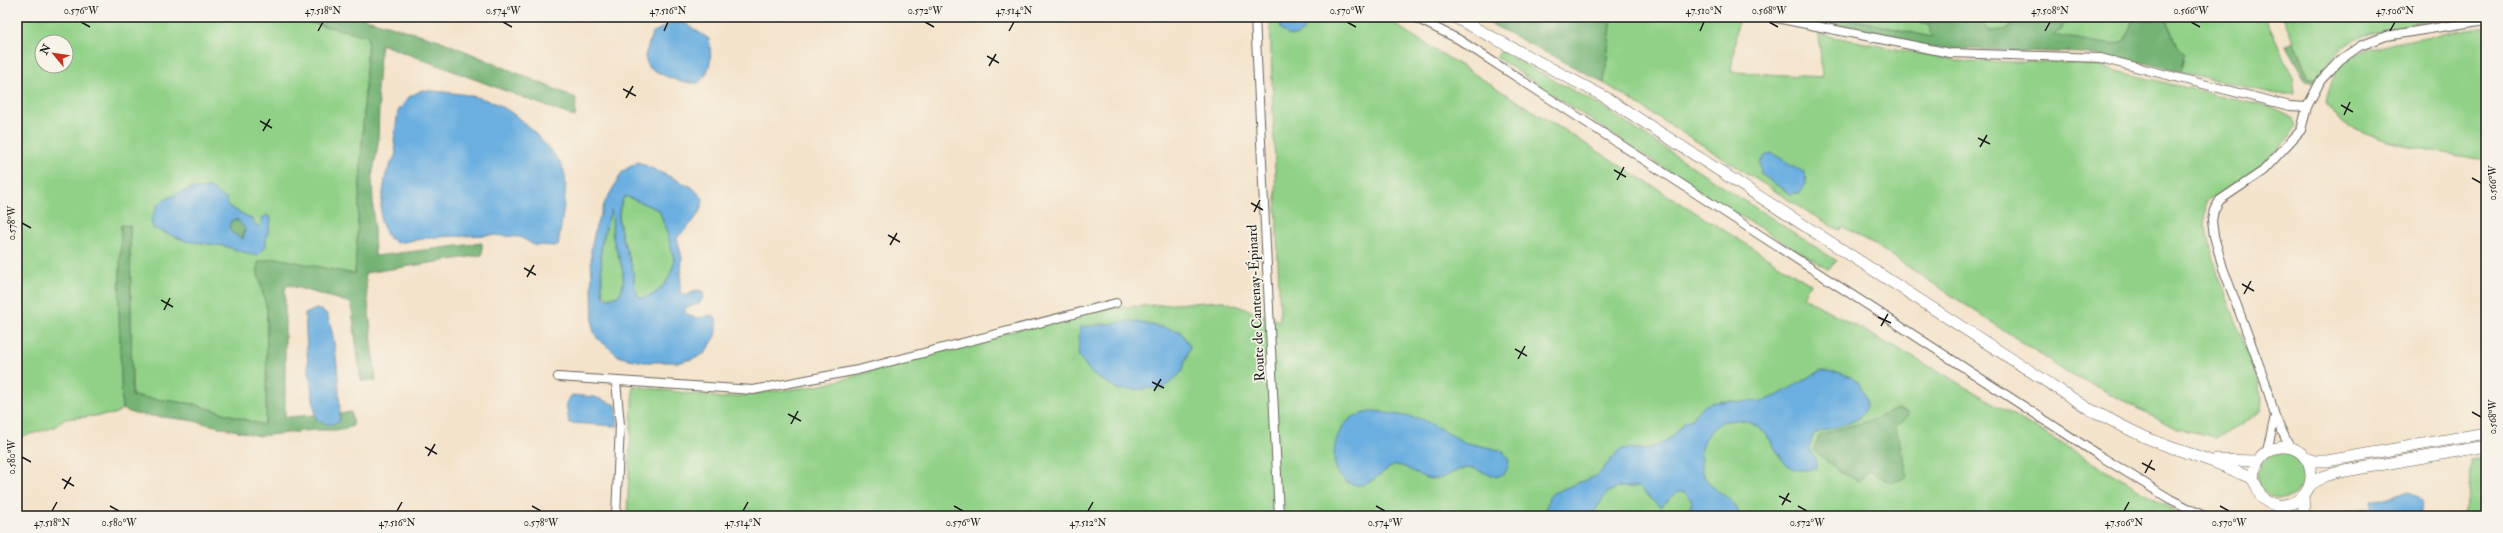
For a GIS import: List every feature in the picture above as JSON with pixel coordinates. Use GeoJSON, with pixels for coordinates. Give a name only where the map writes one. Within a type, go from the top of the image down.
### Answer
{"type":"FeatureCollection","features":[{"type":"Feature","properties":{"kind":"main road"},"geometry":{"type":"LineString","coordinates":[[1454,17],[1605,97],[2089,408],[2153,440],[2212,460],[2253,480]]}},
{"type":"Feature","properties":{"kind":"main road"},"geometry":{"type":"LineString","coordinates":[[2289,516],[2276,504],[2260,496],[2253,480],[2257,461],[2267,451],[2278,447],[2290,448],[2305,458],[2314,461],[2327,461],[2486,433]]}},
{"type":"Feature","properties":{"kind":"main road"},"geometry":{"type":"LineString","coordinates":[[2276,504],[2293,503],[2303,496],[2310,485],[2329,474],[2486,446]]}},
{"type":"Feature","properties":{"kind":"main road"},"geometry":{"type":"LineString","coordinates":[[2305,458],[2311,471],[2310,485]]}},
{"type":"Feature","properties":{"kind":"main road"},"geometry":{"type":"LineString","coordinates":[[2212,460],[2257,461]]}},
{"type":"Feature","properties":{"kind":"main road"},"geometry":{"type":"LineString","coordinates":[[2303,496],[2304,516]]}},
{"type":"Feature","properties":{"kind":"street","name":"Route de Cantenay-Épinard"},"geometry":{"type":"LineString","coordinates":[[1255,17],[1279,516]]}},
{"type":"Feature","properties":{"kind":"street"},"geometry":{"type":"LineString","coordinates":[[1414,17],[1458,39],[2097,454],[2170,499],[2204,516]]}},
{"type":"Feature","properties":{"kind":"street"},"geometry":{"type":"LineString","coordinates":[[1771,17],[1950,53],[2100,58],[2290,106],[2307,107]]}},
{"type":"Feature","properties":{"kind":"street"},"geometry":{"type":"LineString","coordinates":[[2290,448],[2275,416],[2265,381],[2223,268],[2212,220],[2214,210],[2220,200],[2263,171],[2302,130],[2307,107],[2322,80],[2340,60],[2360,46],[2386,36],[2486,20]]}},
{"type":"Feature","properties":{"kind":"street"},"geometry":{"type":"LineString","coordinates":[[558,377],[753,390],[858,370],[1116,303]]}},
{"type":"Feature","properties":{"kind":"street"},"geometry":{"type":"LineString","coordinates":[[616,381],[620,425],[616,516]]}},
{"type":"Feature","properties":{"kind":"street"},"geometry":{"type":"LineString","coordinates":[[2267,451],[2275,416]]}},
{"type":"Feature","properties":{"kind":"green space"},"geometry":{"type":"Polygon","coordinates":[[[17,17],[285,17],[368,36],[355,275],[276,258],[258,274],[267,309],[266,419],[263,425],[194,404],[132,396],[130,226],[121,225],[119,313],[122,409],[115,414],[64,419],[55,427],[17,438],[17,17]]]}},
{"type":"Feature","properties":{"kind":"green space"},"geometry":{"type":"Polygon","coordinates":[[[285,17],[359,17],[439,40],[576,98],[575,117],[381,44],[377,90],[379,104],[378,145],[372,177],[375,256],[482,243],[482,255],[365,273],[376,380],[361,381],[351,303],[288,285],[285,289],[285,417],[316,415],[316,419],[339,422],[340,414],[351,412],[353,426],[342,430],[315,430],[259,436],[189,420],[135,414],[122,409],[119,313],[121,225],[130,226],[132,396],[194,404],[263,425],[266,419],[267,309],[258,274],[258,262],[276,258],[355,274],[368,36],[285,17]]]}},
{"type":"Feature","properties":{"kind":"green space"},"geometry":{"type":"Polygon","coordinates":[[[1270,17],[1383,17],[1810,284],[1803,297],[1954,380],[2184,516],[627,516],[633,386],[723,398],[823,385],[1091,309],[1223,301],[1280,321],[1270,17]]]}},
{"type":"Feature","properties":{"kind":"green space"},"geometry":{"type":"Polygon","coordinates":[[[1478,17],[1612,17],[1604,83],[1478,17]]]}},
{"type":"Feature","properties":{"kind":"green space"},"geometry":{"type":"Polygon","coordinates":[[[1612,17],[1713,17],[1738,20],[1731,72],[1822,77],[1819,34],[1958,61],[2082,63],[2272,108],[2289,116],[2296,125],[2289,137],[2269,159],[2257,169],[2244,179],[2206,202],[2204,221],[2218,274],[2254,369],[2262,399],[2261,410],[2240,426],[2216,437],[2178,429],[2064,370],[1889,254],[1844,227],[1839,230],[1808,212],[1604,83],[1612,17]]]}},
{"type":"Feature","properties":{"kind":"green space"},"geometry":{"type":"Polygon","coordinates":[[[1780,17],[1843,17],[1931,37],[1929,24],[1894,17],[1982,17],[1983,25],[1990,31],[2005,30],[2012,26],[2008,17],[2067,17],[2061,30],[2053,35],[2113,45],[2125,40],[2134,17],[2147,22],[2157,17],[2166,17],[2177,47],[2184,54],[2181,72],[2131,60],[2081,53],[1933,48],[1780,17]]]}},
{"type":"Feature","properties":{"kind":"green space"},"geometry":{"type":"Polygon","coordinates":[[[1843,17],[1894,17],[1929,24],[1931,37],[1843,17]]]}},
{"type":"Feature","properties":{"kind":"green space"},"geometry":{"type":"Polygon","coordinates":[[[1982,17],[2008,17],[2012,26],[2005,30],[1990,31],[1983,25],[1982,17]]]}},
{"type":"Feature","properties":{"kind":"green space"},"geometry":{"type":"Polygon","coordinates":[[[2067,17],[2134,17],[2125,40],[2113,45],[2052,35],[2061,30],[2067,17]]]}},
{"type":"Feature","properties":{"kind":"green space"},"geometry":{"type":"Polygon","coordinates":[[[2166,17],[2265,17],[2293,78],[2295,94],[2276,94],[2181,72],[2184,54],[2177,47],[2166,17]]]}},
{"type":"Feature","properties":{"kind":"green space"},"geometry":{"type":"Polygon","coordinates":[[[2283,17],[2456,17],[2372,33],[2349,43],[2331,59],[2316,78],[2309,78],[2283,17]]]}},
{"type":"Feature","properties":{"kind":"green space"},"geometry":{"type":"Polygon","coordinates":[[[2486,27],[2486,160],[2453,155],[2387,141],[2350,128],[2339,120],[2326,102],[2330,86],[2341,64],[2356,55],[2391,44],[2486,27]]]}},
{"type":"Feature","properties":{"kind":"green space"},"geometry":{"type":"Polygon","coordinates":[[[2293,42],[2309,78],[2316,78],[2314,82],[2311,83],[2305,79],[2286,46],[2293,42]]]}},
{"type":"Feature","properties":{"kind":"green space"},"geometry":{"type":"Polygon","coordinates":[[[1501,51],[1594,102],[1837,261],[1828,269],[1692,187],[1496,57],[1501,51]]]}},
{"type":"Feature","properties":{"kind":"green space"},"geometry":{"type":"Polygon","coordinates":[[[625,196],[659,210],[668,235],[674,260],[671,274],[663,286],[659,291],[647,297],[640,298],[636,291],[631,262],[622,234],[619,215],[625,196]]]}},
{"type":"Feature","properties":{"kind":"green space"},"geometry":{"type":"Polygon","coordinates":[[[611,210],[613,238],[622,267],[623,282],[622,289],[618,296],[608,298],[602,292],[601,246],[611,210]]]}},
{"type":"Feature","properties":{"kind":"green space"},"geometry":{"type":"Polygon","coordinates":[[[232,219],[241,222],[245,229],[242,239],[231,232],[229,226],[232,219]]]}},
{"type":"Feature","properties":{"kind":"green space"},"geometry":{"type":"Polygon","coordinates":[[[1897,409],[1909,413],[1896,428],[1908,477],[1890,483],[1869,470],[1859,481],[1839,471],[1813,450],[1819,436],[1834,430],[1870,421],[1897,409]]]}},
{"type":"Feature","properties":{"kind":"green space"},"geometry":{"type":"Polygon","coordinates":[[[2281,453],[2294,457],[2300,463],[2304,476],[2300,489],[2294,495],[2281,499],[2268,495],[2262,489],[2258,476],[2262,463],[2268,457],[2281,453]]]}},
{"type":"Feature","properties":{"kind":"green space"},"geometry":{"type":"Polygon","coordinates":[[[2486,457],[2486,516],[2462,516],[2470,493],[2471,460],[2486,457]]]}},
{"type":"Feature","properties":{"kind":"water"},"geometry":{"type":"Polygon","coordinates":[[[1279,17],[1306,17],[1304,30],[1297,36],[1288,35],[1281,29],[1279,17]]]}},
{"type":"Feature","properties":{"kind":"water"},"geometry":{"type":"Polygon","coordinates":[[[673,22],[685,23],[709,39],[711,52],[710,63],[703,79],[698,83],[678,81],[648,67],[645,56],[652,33],[673,22]]]}},
{"type":"Feature","properties":{"kind":"water"},"geometry":{"type":"Polygon","coordinates":[[[422,90],[476,97],[503,107],[516,116],[551,151],[557,158],[564,171],[566,183],[558,246],[534,245],[520,237],[490,235],[434,237],[397,243],[388,237],[381,222],[381,205],[386,174],[396,154],[394,140],[398,111],[409,97],[422,90]]]}},
{"type":"Feature","properties":{"kind":"water"},"geometry":{"type":"Polygon","coordinates":[[[1772,153],[1805,173],[1806,184],[1799,193],[1790,194],[1761,174],[1760,162],[1765,156],[1772,153]]]}},
{"type":"Feature","properties":{"kind":"water"},"geometry":{"type":"Polygon","coordinates":[[[638,162],[692,187],[703,198],[698,215],[677,238],[682,258],[680,292],[686,296],[697,290],[702,291],[704,296],[699,304],[685,308],[685,312],[694,317],[711,315],[716,318],[716,336],[705,353],[696,358],[680,362],[644,362],[620,357],[597,338],[593,329],[591,249],[596,226],[605,202],[623,171],[638,162]],[[625,196],[619,214],[621,234],[633,271],[636,291],[640,298],[647,297],[659,291],[663,286],[671,274],[674,260],[668,235],[659,210],[625,196]],[[611,210],[601,246],[602,292],[604,297],[608,298],[618,296],[622,289],[623,282],[622,267],[613,238],[611,210]]]}},
{"type":"Feature","properties":{"kind":"water"},"geometry":{"type":"Polygon","coordinates":[[[210,188],[227,200],[228,206],[252,219],[257,226],[260,227],[262,219],[267,215],[271,218],[266,239],[266,246],[257,256],[224,246],[186,241],[153,228],[151,220],[158,204],[170,197],[191,189],[210,188]],[[237,219],[232,220],[229,226],[231,232],[243,239],[245,229],[237,219]]]}},
{"type":"Feature","properties":{"kind":"water"},"geometry":{"type":"Polygon","coordinates":[[[316,309],[327,315],[334,339],[340,414],[339,422],[333,424],[324,423],[316,419],[308,366],[305,314],[316,309]]]}},
{"type":"Feature","properties":{"kind":"water"},"geometry":{"type":"Polygon","coordinates":[[[1131,321],[1180,331],[1190,346],[1182,372],[1164,388],[1119,390],[1092,374],[1078,355],[1080,327],[1131,321]]]}},
{"type":"Feature","properties":{"kind":"water"},"geometry":{"type":"Polygon","coordinates":[[[1821,371],[1841,373],[1855,380],[1864,393],[1866,409],[1856,420],[1848,424],[1821,431],[1813,435],[1809,449],[1817,461],[1815,468],[1799,470],[1789,466],[1781,457],[1767,435],[1757,426],[1744,421],[1723,422],[1714,428],[1705,438],[1701,453],[1703,473],[1707,481],[1713,487],[1731,501],[1740,516],[1688,516],[1692,501],[1685,492],[1678,492],[1660,507],[1639,487],[1620,487],[1608,492],[1591,516],[1551,516],[1546,510],[1549,497],[1553,493],[1598,475],[1620,449],[1642,449],[1655,447],[1661,444],[1672,436],[1685,421],[1692,419],[1698,410],[1706,405],[1725,401],[1766,400],[1780,394],[1821,371]]]}},
{"type":"Feature","properties":{"kind":"water"},"geometry":{"type":"Polygon","coordinates":[[[572,395],[595,397],[616,405],[618,426],[569,423],[566,403],[572,395]]]}},
{"type":"Feature","properties":{"kind":"water"},"geometry":{"type":"Polygon","coordinates":[[[1376,411],[1422,419],[1464,442],[1503,451],[1509,461],[1506,470],[1503,475],[1493,476],[1468,468],[1459,470],[1442,478],[1433,479],[1423,477],[1405,467],[1395,465],[1363,485],[1347,482],[1340,475],[1335,466],[1334,455],[1339,433],[1345,424],[1353,417],[1376,411]]]}},
{"type":"Feature","properties":{"kind":"water"},"geometry":{"type":"Polygon","coordinates":[[[2410,492],[2417,495],[2422,500],[2421,511],[2415,516],[2342,516],[2344,512],[2372,508],[2371,501],[2410,492]]]}}]}
